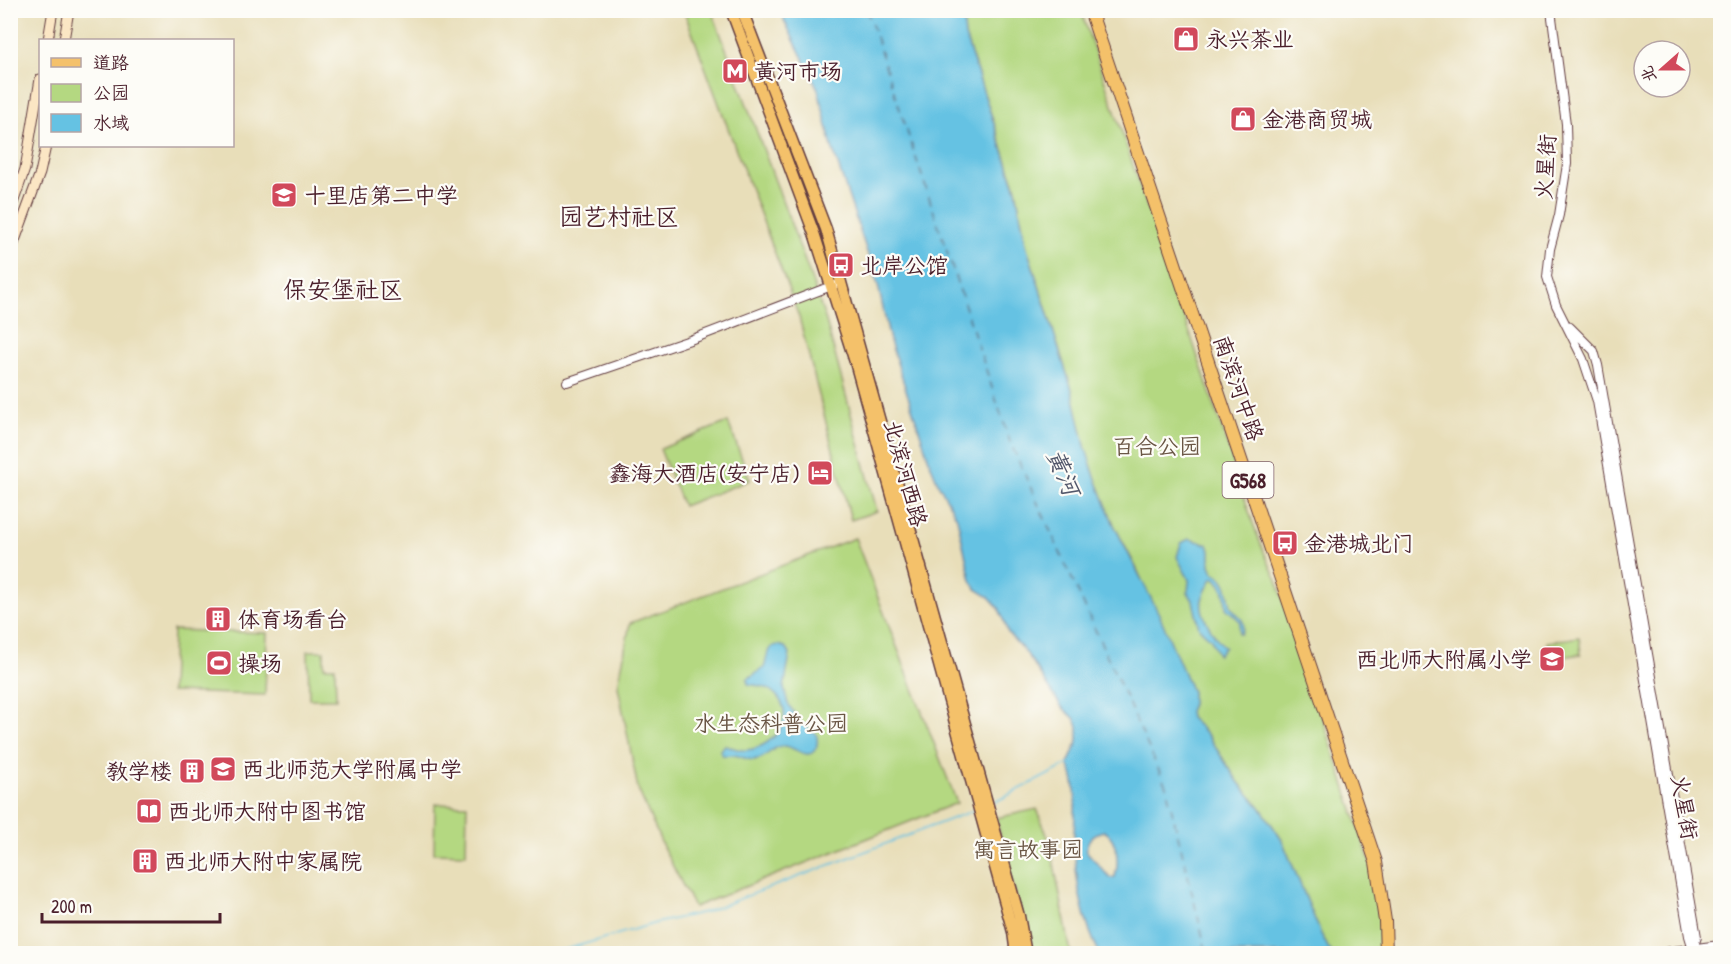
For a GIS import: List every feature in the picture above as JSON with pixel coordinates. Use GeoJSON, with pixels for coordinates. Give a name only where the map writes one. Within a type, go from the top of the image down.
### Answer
{"type":"FeatureCollection","features":[{"type":"Feature","properties":{"kind":"highway","name":"南滨河中路"},"geometry":{"type":"LineString","coordinates":[[1090,10],[1376,862],[1384,912],[1386,954]]}},
{"type":"Feature","properties":{"kind":"highway","name":"南滨河中路"},"geometry":{"type":"LineString","coordinates":[[1098,10],[1384,860],[1393,920],[1393,954]]}},
{"type":"Feature","properties":{"kind":"main road"},"geometry":{"type":"LineString","coordinates":[[48,39],[53,10]]}},
{"type":"Feature","properties":{"kind":"main road"},"geometry":{"type":"LineString","coordinates":[[64,39],[69,10]]}},
{"type":"Feature","properties":{"kind":"main road","name":"北滨河西路"},"geometry":{"type":"LineString","coordinates":[[730,10],[815,236],[855,362],[982,801]]}},
{"type":"Feature","properties":{"kind":"main road","name":"北滨河西路"},"geometry":{"type":"LineString","coordinates":[[742,10],[826,229],[842,282],[986,816],[1016,954]]}},
{"type":"Feature","properties":{"kind":"main road"},"geometry":{"type":"LineString","coordinates":[[10,212],[25,169],[39,85]]}},
{"type":"Feature","properties":{"kind":"main road"},"geometry":{"type":"LineString","coordinates":[[10,254],[40,173],[46,147]]}},
{"type":"Feature","properties":{"kind":"main road"},"geometry":{"type":"LineString","coordinates":[[830,287],[835,289],[849,308]]}},
{"type":"Feature","properties":{"kind":"main road","name":"北滨河西路"},"geometry":{"type":"LineString","coordinates":[[986,816],[1018,916],[1026,954]]}},
{"type":"Feature","properties":{"kind":"street","name":"火星街"},"geometry":{"type":"LineString","coordinates":[[1551,10],[1566,123],[1567,164],[1559,215],[1550,249],[1547,277],[1556,305],[1583,359],[1597,401],[1693,949]]}},
{"type":"Feature","properties":{"kind":"street"},"geometry":{"type":"LineString","coordinates":[[567,382],[690,340],[842,282]]}},
{"type":"Feature","properties":{"kind":"street","name":"火星街"},"geometry":{"type":"LineString","coordinates":[[1565,322],[1594,351],[1598,365],[1697,937],[1693,949]]}},
{"type":"Feature","properties":{"kind":"street"},"geometry":{"type":"LineString","coordinates":[[1649,954],[1720,945]]}},
{"type":"Feature","properties":{"kind":"green space"},"geometry":{"type":"Polygon","coordinates":[[[684,11],[712,11],[826,321],[877,511],[851,520],[799,317],[684,11]]]}},
{"type":"Feature","properties":{"kind":"green space","name":"百合公园"},"geometry":{"type":"Polygon","coordinates":[[[966,11],[1081,11],[1252,520],[1277,580],[1374,874],[1381,927],[1381,953],[1331,953],[1282,840],[1260,807],[1239,783],[1206,733],[1190,718],[1192,692],[1136,567],[1114,525],[1085,446],[1072,390],[1026,245],[1016,189],[965,36],[966,11]]]}},
{"type":"Feature","properties":{"kind":"green space"},"geometry":{"type":"Polygon","coordinates":[[[728,422],[750,480],[683,506],[660,449],[728,422]]]}},
{"type":"Feature","properties":{"kind":"green space","name":"水生态科普公园"},"geometry":{"type":"Polygon","coordinates":[[[855,538],[957,803],[694,907],[664,849],[638,789],[618,686],[630,623],[855,538]]]}},
{"type":"Feature","properties":{"kind":"green space","name":"操场"},"geometry":{"type":"Polygon","coordinates":[[[173,630],[267,633],[265,695],[171,692],[173,630]]]}},
{"type":"Feature","properties":{"kind":"green space"},"geometry":{"type":"Polygon","coordinates":[[[1579,637],[1581,654],[1550,659],[1547,642],[1579,637]]]}},
{"type":"Feature","properties":{"kind":"green space"},"geometry":{"type":"Polygon","coordinates":[[[308,651],[324,651],[324,667],[335,667],[336,699],[309,699],[308,651]]]}},
{"type":"Feature","properties":{"kind":"green space"},"geometry":{"type":"Polygon","coordinates":[[[435,804],[467,805],[466,854],[434,853],[435,804]]]}},
{"type":"Feature","properties":{"kind":"green space","name":"寓言故事园"},"geometry":{"type":"Polygon","coordinates":[[[1037,809],[1050,843],[1071,953],[1030,953],[996,818],[1037,809]]]}},
{"type":"Feature","properties":{"kind":"water","name":"黄河"},"geometry":{"type":"Polygon","coordinates":[[[783,11],[966,11],[965,36],[1016,190],[1026,245],[1072,390],[1094,474],[1114,525],[1159,614],[1192,692],[1190,718],[1206,733],[1239,783],[1260,807],[1282,840],[1331,953],[1101,954],[1099,952],[1083,911],[1076,867],[1074,838],[1076,801],[1074,782],[1068,764],[1078,741],[1078,727],[1075,719],[1061,706],[1027,654],[1008,633],[999,608],[989,597],[976,589],[971,580],[957,518],[930,463],[890,341],[878,285],[832,147],[818,89],[784,20],[783,11]],[[1104,831],[1091,838],[1087,852],[1110,878],[1115,877],[1117,858],[1115,845],[1109,834],[1104,831]]]}},
{"type":"Feature","properties":{"kind":"water"},"geometry":{"type":"Polygon","coordinates":[[[1189,539],[1208,544],[1213,572],[1222,578],[1228,591],[1231,607],[1240,616],[1244,625],[1239,634],[1240,621],[1226,608],[1223,588],[1215,578],[1212,578],[1203,597],[1202,606],[1209,626],[1225,647],[1218,655],[1211,639],[1199,628],[1193,601],[1188,592],[1189,580],[1177,557],[1181,543],[1189,539]]]}},
{"type":"Feature","properties":{"kind":"water"},"geometry":{"type":"Polygon","coordinates":[[[778,645],[785,647],[790,654],[784,688],[788,704],[800,722],[816,734],[818,741],[816,748],[813,752],[805,754],[787,746],[780,746],[754,760],[735,755],[722,755],[720,750],[725,745],[744,750],[758,747],[776,735],[781,726],[784,717],[779,698],[767,688],[748,684],[747,679],[764,668],[769,650],[778,645]]]}},
{"type":"Feature","properties":{"kind":"waterway"},"geometry":{"type":"LineString","coordinates":[[993,803],[1069,764]]}},
{"type":"Feature","properties":{"kind":"waterway"},"geometry":{"type":"LineString","coordinates":[[550,954],[656,923],[705,912],[975,810]]}},
{"type":"Feature","properties":{"kind":"ferry route"},"geometry":{"type":"LineString","coordinates":[[867,10],[1010,442],[1166,786],[1207,954]]}},
{"type":"Feature","properties":{"kind":"place","name":"永兴茶业"},"geometry":{"type":"Point","coordinates":[1186,39]}},
{"type":"Feature","properties":{"kind":"place","name":"黄河市场"},"geometry":{"type":"Point","coordinates":[735,71]}},
{"type":"Feature","properties":{"kind":"place","name":"金港商贸城"},"geometry":{"type":"Point","coordinates":[1243,119]}},
{"type":"Feature","properties":{"kind":"place","name":"十里店第二中学"},"geometry":{"type":"Point","coordinates":[284,195]}},
{"type":"Feature","properties":{"kind":"place","name":"北岸公馆"},"geometry":{"type":"Point","coordinates":[841,265]}},
{"type":"Feature","properties":{"kind":"place","name":"鑫海大酒店(安宁店)"},"geometry":{"type":"Point","coordinates":[820,473]}},
{"type":"Feature","properties":{"kind":"place","name":"金港城北门"},"geometry":{"type":"Point","coordinates":[1285,543]}},
{"type":"Feature","properties":{"kind":"place","name":"体育场看台"},"geometry":{"type":"Point","coordinates":[218,619]}},
{"type":"Feature","properties":{"kind":"place","name":"西北师大附属小学"},"geometry":{"type":"Point","coordinates":[1552,659]}},
{"type":"Feature","properties":{"kind":"place","name":"操场"},"geometry":{"type":"Point","coordinates":[219,663]}},
{"type":"Feature","properties":{"kind":"place","name":"西北师范大学附属中学"},"geometry":{"type":"Point","coordinates":[223,769]}},
{"type":"Feature","properties":{"kind":"place","name":"教学楼"},"geometry":{"type":"Point","coordinates":[192,771]}},
{"type":"Feature","properties":{"kind":"place","name":"西北师大附中图书馆"},"geometry":{"type":"Point","coordinates":[149,811]}},
{"type":"Feature","properties":{"kind":"place","name":"西北师大附中家属院"},"geometry":{"type":"Point","coordinates":[145,861]}},
{"type":"Feature","properties":{"kind":"district","name":"园艺村社区"},"geometry":{"type":"Point","coordinates":[619,216]}},
{"type":"Feature","properties":{"kind":"district","name":"保安堡社区"},"geometry":{"type":"Point","coordinates":[343,289]}}]}
